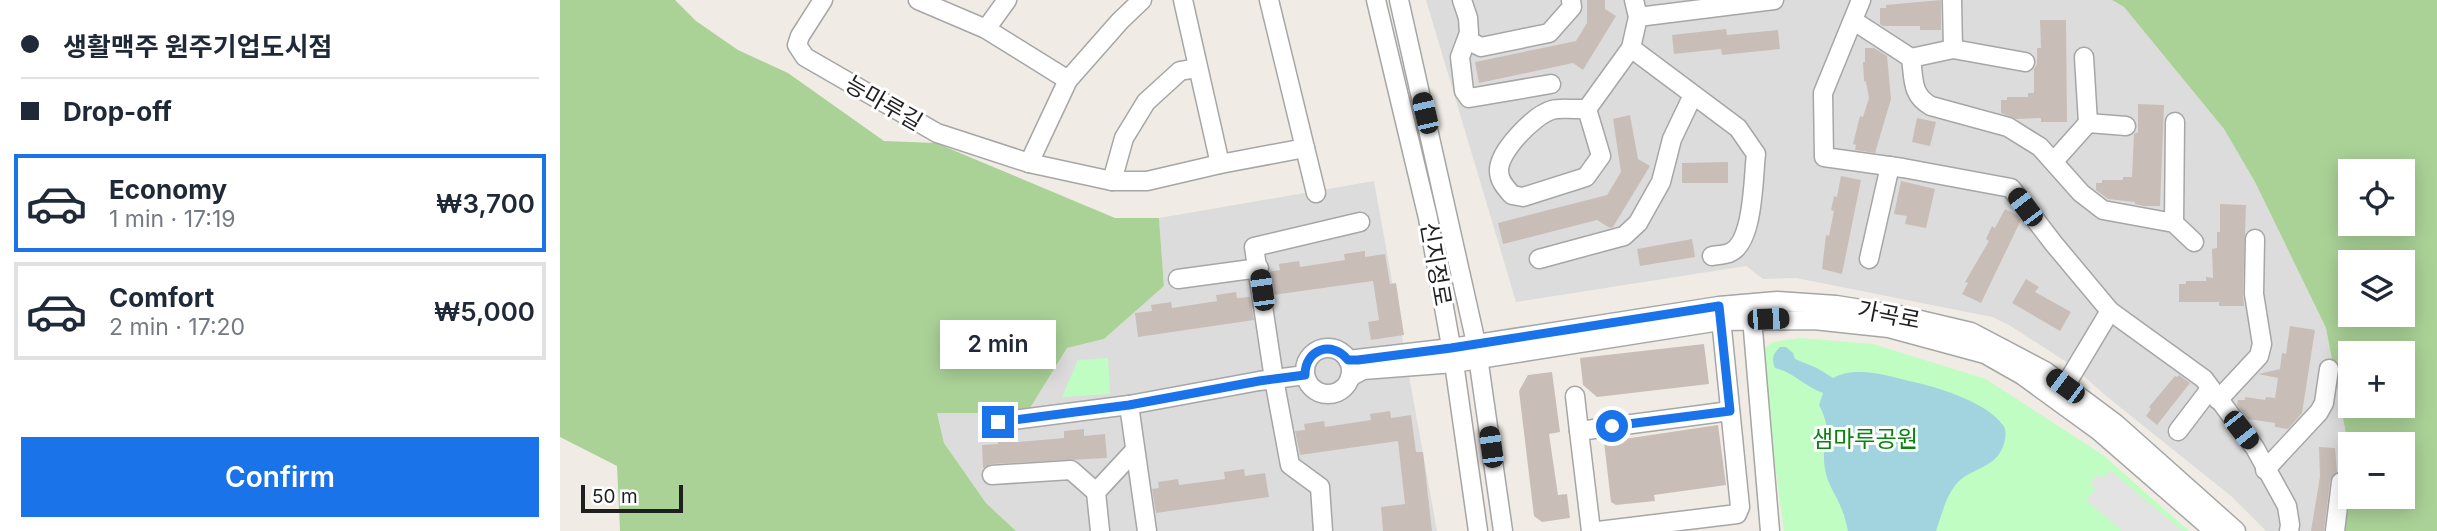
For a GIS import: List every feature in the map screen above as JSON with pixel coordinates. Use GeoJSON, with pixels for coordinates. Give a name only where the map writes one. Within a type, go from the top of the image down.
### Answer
{"type":"FeatureCollection","features":[{"type":"Feature","properties":{"kind":"street","name":"능마루길"},"geometry":{"type":"LineString","coordinates":[[823,0],[797,45],[805,57],[937,133],[1029,163],[1112,181],[1147,181],[1305,148]]}},
{"type":"Feature","properties":{"kind":"street"},"geometry":{"type":"LineString","coordinates":[[918,0],[986,29],[1068,80]]}},
{"type":"Feature","properties":{"kind":"street"},"geometry":{"type":"LineString","coordinates":[[986,29],[1007,0]]}},
{"type":"Feature","properties":{"kind":"street"},"geometry":{"type":"LineString","coordinates":[[1029,163],[1068,80],[1142,0]]}},
{"type":"Feature","properties":{"kind":"street"},"geometry":{"type":"LineString","coordinates":[[1183,0],[1220,164]]}},
{"type":"Feature","properties":{"kind":"street"},"geometry":{"type":"LineString","coordinates":[[1269,0],[1316,193]]}},
{"type":"Feature","properties":{"kind":"street","name":"신지정로"},"geometry":{"type":"LineString","coordinates":[[1376,0],[1428,218],[1478,531]]}},
{"type":"Feature","properties":{"kind":"street","name":"신지정로"},"geometry":{"type":"LineString","coordinates":[[1399,0],[1477,351],[1503,531]]}},
{"type":"Feature","properties":{"kind":"street"},"geometry":{"type":"LineString","coordinates":[[1462,0],[1468,18],[1469,33],[1460,57],[1464,91],[1469,98],[1552,84]]}},
{"type":"Feature","properties":{"kind":"street"},"geometry":{"type":"LineString","coordinates":[[1467,40],[1481,47],[1549,33],[1572,7],[1571,0]]}},
{"type":"Feature","properties":{"kind":"street"},"geometry":{"type":"LineString","coordinates":[[1587,109],[1631,47],[1636,9],[1774,0]]}},
{"type":"Feature","properties":{"kind":"street"},"geometry":{"type":"LineString","coordinates":[[1861,0],[1823,93],[1824,157],[2011,188],[2110,311],[2204,379],[2255,448],[2287,506],[2291,529]]}},
{"type":"Feature","properties":{"kind":"street"},"geometry":{"type":"LineString","coordinates":[[1952,0],[1953,49]]}},
{"type":"Feature","properties":{"kind":"street"},"geometry":{"type":"LineString","coordinates":[[1854,21],[1911,58],[1953,49],[2025,62]]}},
{"type":"Feature","properties":{"kind":"street"},"geometry":{"type":"LineString","coordinates":[[1631,47],[1738,128],[1756,154],[1748,230],[1731,253],[1712,256]]}},
{"type":"Feature","properties":{"kind":"street"},"geometry":{"type":"LineString","coordinates":[[2054,161],[2088,123],[2084,57]]}},
{"type":"Feature","properties":{"kind":"street"},"geometry":{"type":"LineString","coordinates":[[1911,58],[1916,94],[1923,102],[2008,127],[2040,146],[2081,193],[2104,210],[2174,223],[2194,242]]}},
{"type":"Feature","properties":{"kind":"street"},"geometry":{"type":"LineString","coordinates":[[1112,181],[1124,138],[1146,102],[1180,71],[1197,68]]}},
{"type":"Feature","properties":{"kind":"street"},"geometry":{"type":"LineString","coordinates":[[1538,259],[1624,236],[1638,223],[1661,182],[1672,139],[1693,95]]}},
{"type":"Feature","properties":{"kind":"street"},"geometry":{"type":"LineString","coordinates":[[1587,109],[1601,156],[1586,177],[1523,197],[1512,195],[1499,175],[1499,166],[1508,147],[1526,127],[1550,110],[1587,109]]}},
{"type":"Feature","properties":{"kind":"street"},"geometry":{"type":"LineString","coordinates":[[2174,223],[2175,122]]}},
{"type":"Feature","properties":{"kind":"street"},"geometry":{"type":"LineString","coordinates":[[2088,123],[2126,125]]}},
{"type":"Feature","properties":{"kind":"street"},"geometry":{"type":"LineString","coordinates":[[1869,259],[1890,166]]}},
{"type":"Feature","properties":{"kind":"street"},"geometry":{"type":"LineString","coordinates":[[1323,531],[1320,487],[1290,465],[1254,247],[1360,222]]}},
{"type":"Feature","properties":{"kind":"street"},"geometry":{"type":"LineString","coordinates":[[2178,431],[2214,394],[2259,356],[2262,344],[2254,294],[2255,239]]}},
{"type":"Feature","properties":{"kind":"street"},"geometry":{"type":"LineString","coordinates":[[1178,279],[1259,268]]}},
{"type":"Feature","properties":{"kind":"street","name":"가곡로"},"geometry":{"type":"LineString","coordinates":[[1349,368],[1452,355],[1720,313],[1777,301],[1836,305],[1899,315],[1971,332],[2012,352],[2065,386],[2116,424],[2236,531]]}},
{"type":"Feature","properties":{"kind":"street"},"geometry":{"type":"LineString","coordinates":[[2065,386],[2110,311]]}},
{"type":"Feature","properties":{"kind":"street"},"geometry":{"type":"LineString","coordinates":[[1598,531],[1737,514],[1740,507],[1720,313]]}},
{"type":"Feature","properties":{"kind":"street","name":"가곡로"},"geometry":{"type":"LineString","coordinates":[[1720,313],[1852,322],[1889,328],[1985,354],[2022,375],[2099,431],[2214,531]]}},
{"type":"Feature","properties":{"kind":"street"},"geometry":{"type":"LineString","coordinates":[[1753,330],[1770,531]]}},
{"type":"Feature","properties":{"kind":"street"},"geometry":{"type":"LineString","coordinates":[[1332,348],[1338,351],[1349,368],[1341,390],[1327,394],[1312,388],[1305,375],[1307,360],[1318,350],[1332,348]]}},
{"type":"Feature","properties":{"kind":"street"},"geometry":{"type":"LineString","coordinates":[[2265,470],[2319,412],[2324,403],[2329,369]]}},
{"type":"Feature","properties":{"kind":"street"},"geometry":{"type":"LineString","coordinates":[[998,422],[1129,405],[1305,375]]}},
{"type":"Feature","properties":{"kind":"street"},"geometry":{"type":"LineString","coordinates":[[1575,396],[1591,531]]}},
{"type":"Feature","properties":{"kind":"street"},"geometry":{"type":"LineString","coordinates":[[1129,405],[1146,531]]}},
{"type":"Feature","properties":{"kind":"street"},"geometry":{"type":"LineString","coordinates":[[1579,431],[1730,411]]}},
{"type":"Feature","properties":{"kind":"street"},"geometry":{"type":"LineString","coordinates":[[1096,492],[1135,450]]}},
{"type":"Feature","properties":{"kind":"street"},"geometry":{"type":"LineString","coordinates":[[992,475],[1071,470],[1096,492],[1100,531]]}},
{"type":"Feature","properties":{"kind":"street"},"geometry":{"type":"LineString","coordinates":[[2335,531],[2338,506]]}},
{"type":"Feature","properties":{"kind":"shaded area"},"geometry":{"type":"Polygon","coordinates":[[[1426,0],[2112,0],[2124,7],[2224,129],[2255,182],[2326,328],[2338,392],[2338,418],[2343,418],[2346,432],[2338,432],[2338,509],[2346,509],[2345,531],[2266,531],[2231,496],[2071,365],[1992,317],[1796,278],[1763,279],[1746,266],[1516,302],[1426,0]]]}},
{"type":"Feature","properties":{"kind":"shaded area"},"geometry":{"type":"Polygon","coordinates":[[[1374,181],[1437,531],[1016,531],[986,503],[944,443],[937,413],[1027,413],[1067,348],[1104,339],[1164,286],[1159,218],[1374,181]]]}},
{"type":"Feature","properties":{"kind":"shaded area"},"geometry":{"type":"Polygon","coordinates":[[[2110,470],[2183,531],[2122,531],[2086,500],[2096,488],[2090,483],[2098,474],[2104,478],[2110,470]]]}},
{"type":"Feature","properties":{"kind":"green space"},"geometry":{"type":"Polygon","coordinates":[[[560,0],[675,0],[696,21],[738,50],[788,73],[884,141],[936,143],[1115,218],[1159,218],[1164,286],[1104,339],[1067,348],[1027,413],[937,413],[944,443],[986,503],[1016,531],[620,531],[617,466],[560,437],[560,0]]]}},
{"type":"Feature","properties":{"kind":"green space"},"geometry":{"type":"Polygon","coordinates":[[[2112,0],[2437,0],[2437,531],[2345,531],[2346,509],[2415,509],[2415,432],[2346,432],[2343,418],[2415,418],[2415,341],[2338,341],[2338,392],[2326,328],[2255,182],[2224,129],[2124,7],[2112,0]]]}},
{"type":"Feature","properties":{"kind":"green space","name":"샘마루공원"},"geometry":{"type":"Polygon","coordinates":[[[1800,338],[1873,344],[1986,379],[2103,455],[2189,531],[1784,531],[1765,391],[1758,362],[1764,349],[1773,342],[1800,338]]]}},
{"type":"Feature","properties":{"kind":"green space"},"geometry":{"type":"Polygon","coordinates":[[[1108,358],[1110,394],[1062,397],[1078,360],[1108,358]]]}},
{"type":"Feature","properties":{"kind":"water"},"geometry":{"type":"Polygon","coordinates":[[[1780,347],[1786,347],[1795,359],[1833,378],[1865,372],[1932,387],[1966,399],[1996,417],[2003,425],[2004,445],[1997,457],[1954,487],[1936,531],[1848,531],[1825,469],[1827,431],[1819,405],[1823,393],[1775,368],[1773,356],[1780,347]]]}},
{"type":"Feature","properties":{"kind":"building"},"geometry":{"type":"Polygon","coordinates":[[[1587,0],[1605,0],[1605,9],[1616,16],[1583,70],[1573,63],[1479,83],[1475,62],[1576,41],[1587,23],[1587,0]]]}},
{"type":"Feature","properties":{"kind":"building"},"geometry":{"type":"Polygon","coordinates":[[[1941,0],[1941,30],[1880,24],[1880,8],[1886,8],[1886,5],[1941,0]]]}},
{"type":"Feature","properties":{"kind":"building"},"geometry":{"type":"Polygon","coordinates":[[[2040,20],[2066,20],[2067,122],[2041,122],[2041,118],[2016,119],[2001,113],[2001,100],[2007,100],[2007,97],[2028,97],[2028,93],[2034,93],[2037,48],[2041,48],[2040,20]]]}},
{"type":"Feature","properties":{"kind":"building"},"geometry":{"type":"Polygon","coordinates":[[[1726,29],[1727,35],[1778,30],[1780,49],[1722,55],[1721,49],[1674,54],[1672,35],[1726,29]]]}},
{"type":"Feature","properties":{"kind":"building"},"geometry":{"type":"Polygon","coordinates":[[[1865,48],[1874,48],[1887,56],[1891,99],[1875,153],[1855,150],[1856,145],[1853,144],[1860,116],[1863,117],[1869,98],[1864,81],[1865,48]]]}},
{"type":"Feature","properties":{"kind":"building"},"geometry":{"type":"Polygon","coordinates":[[[2138,104],[2164,105],[2160,206],[2144,206],[2135,202],[2108,199],[2096,190],[2096,183],[2102,183],[2102,180],[2132,177],[2134,134],[2138,132],[2138,104]]]}},
{"type":"Feature","properties":{"kind":"building"},"geometry":{"type":"Polygon","coordinates":[[[1630,115],[1638,159],[1650,166],[1613,227],[1610,228],[1597,220],[1503,244],[1498,223],[1607,195],[1621,172],[1613,119],[1630,115]]]}},
{"type":"Feature","properties":{"kind":"building"},"geometry":{"type":"Polygon","coordinates":[[[1917,118],[1936,122],[1930,146],[1912,142],[1917,118]]]}},
{"type":"Feature","properties":{"kind":"building"},"geometry":{"type":"Polygon","coordinates":[[[1728,162],[1728,183],[1682,183],[1682,163],[1728,162]]]}},
{"type":"Feature","properties":{"kind":"building"},"geometry":{"type":"Polygon","coordinates":[[[1841,176],[1861,180],[1842,274],[1822,269],[1826,235],[1829,236],[1834,211],[1831,210],[1841,176]]]}},
{"type":"Feature","properties":{"kind":"building"},"geometry":{"type":"Polygon","coordinates":[[[1901,181],[1935,189],[1926,228],[1905,224],[1907,216],[1894,214],[1901,181]]]}},
{"type":"Feature","properties":{"kind":"building"},"geometry":{"type":"Polygon","coordinates":[[[2220,204],[2246,205],[2244,306],[2219,306],[2219,302],[2179,302],[2179,284],[2186,284],[2186,281],[2206,281],[2206,277],[2213,278],[2212,249],[2217,248],[2217,232],[2220,232],[2220,204]]]}},
{"type":"Feature","properties":{"kind":"building"},"geometry":{"type":"Polygon","coordinates":[[[2005,209],[2021,220],[1981,303],[1962,294],[1968,283],[1965,282],[1989,241],[1986,239],[1992,226],[1995,228],[2005,209]]]}},
{"type":"Feature","properties":{"kind":"building"},"geometry":{"type":"Polygon","coordinates":[[[1692,239],[1695,257],[1640,266],[1637,249],[1692,239]]]}},
{"type":"Feature","properties":{"kind":"building"},"geometry":{"type":"Polygon","coordinates":[[[1365,251],[1365,257],[1385,254],[1390,284],[1396,283],[1404,335],[1371,340],[1368,322],[1379,320],[1373,281],[1273,295],[1269,272],[1280,270],[1279,264],[1299,261],[1300,267],[1345,260],[1344,254],[1365,251]]]}},
{"type":"Feature","properties":{"kind":"building"},"geometry":{"type":"Polygon","coordinates":[[[2026,279],[2039,287],[2035,292],[2071,312],[2060,331],[2012,303],[2026,279]]]}},
{"type":"Feature","properties":{"kind":"building"},"geometry":{"type":"Polygon","coordinates":[[[1236,292],[1237,298],[1250,297],[1254,320],[1138,337],[1135,313],[1152,311],[1151,305],[1171,302],[1172,308],[1217,301],[1216,295],[1236,292]]]}},
{"type":"Feature","properties":{"kind":"building"},"geometry":{"type":"Polygon","coordinates":[[[2290,326],[2315,330],[2302,413],[2288,429],[2275,427],[2275,423],[2248,419],[2237,405],[2238,400],[2245,400],[2245,397],[2265,400],[2266,397],[2275,398],[2278,378],[2258,374],[2280,369],[2282,353],[2286,354],[2290,326]]]}},
{"type":"Feature","properties":{"kind":"building"},"geometry":{"type":"Polygon","coordinates":[[[1704,344],[1709,384],[1597,397],[1583,385],[1580,358],[1704,344]]]}},
{"type":"Feature","properties":{"kind":"building"},"geometry":{"type":"Polygon","coordinates":[[[1552,372],[1560,432],[1549,434],[1558,495],[1567,494],[1570,518],[1542,522],[1534,516],[1519,391],[1528,375],[1552,372]]]}},
{"type":"Feature","properties":{"kind":"building"},"geometry":{"type":"Polygon","coordinates":[[[2179,375],[2190,383],[2157,425],[2146,416],[2151,409],[2149,407],[2175,376],[2179,375]]]}},
{"type":"Feature","properties":{"kind":"building"},"geometry":{"type":"Polygon","coordinates":[[[1390,411],[1391,418],[1411,415],[1416,452],[1423,452],[1432,531],[1383,531],[1381,507],[1405,504],[1398,441],[1300,455],[1295,431],[1305,430],[1304,424],[1324,421],[1325,427],[1371,420],[1370,414],[1390,411]]]}},
{"type":"Feature","properties":{"kind":"building"},"geometry":{"type":"Polygon","coordinates":[[[1718,425],[1726,485],[1654,495],[1655,501],[1616,505],[1611,502],[1604,442],[1718,425]]]}},
{"type":"Feature","properties":{"kind":"building"},"geometry":{"type":"Polygon","coordinates":[[[1084,429],[1084,436],[1105,434],[1107,458],[991,464],[983,468],[982,445],[998,444],[997,438],[1017,436],[1018,442],[1064,438],[1064,431],[1084,429]]]}},
{"type":"Feature","properties":{"kind":"building"},"geometry":{"type":"Polygon","coordinates":[[[2319,447],[2335,448],[2337,472],[2330,481],[2324,531],[2311,531],[2320,477],[2319,447]]]}},
{"type":"Feature","properties":{"kind":"building"},"geometry":{"type":"Polygon","coordinates":[[[1244,469],[1245,476],[1265,473],[1269,497],[1156,513],[1152,489],[1159,488],[1158,482],[1178,479],[1179,485],[1225,479],[1224,472],[1244,469]]]}},
{"type":"Feature","properties":{"kind":"route"},"geometry":{"type":"LineString","coordinates":[[998,422],[1129,405],[1305,375],[1307,360],[1318,350],[1325,348],[1338,351],[1348,360],[1358,360],[1719,306],[1730,411],[1612,426]]}}]}
